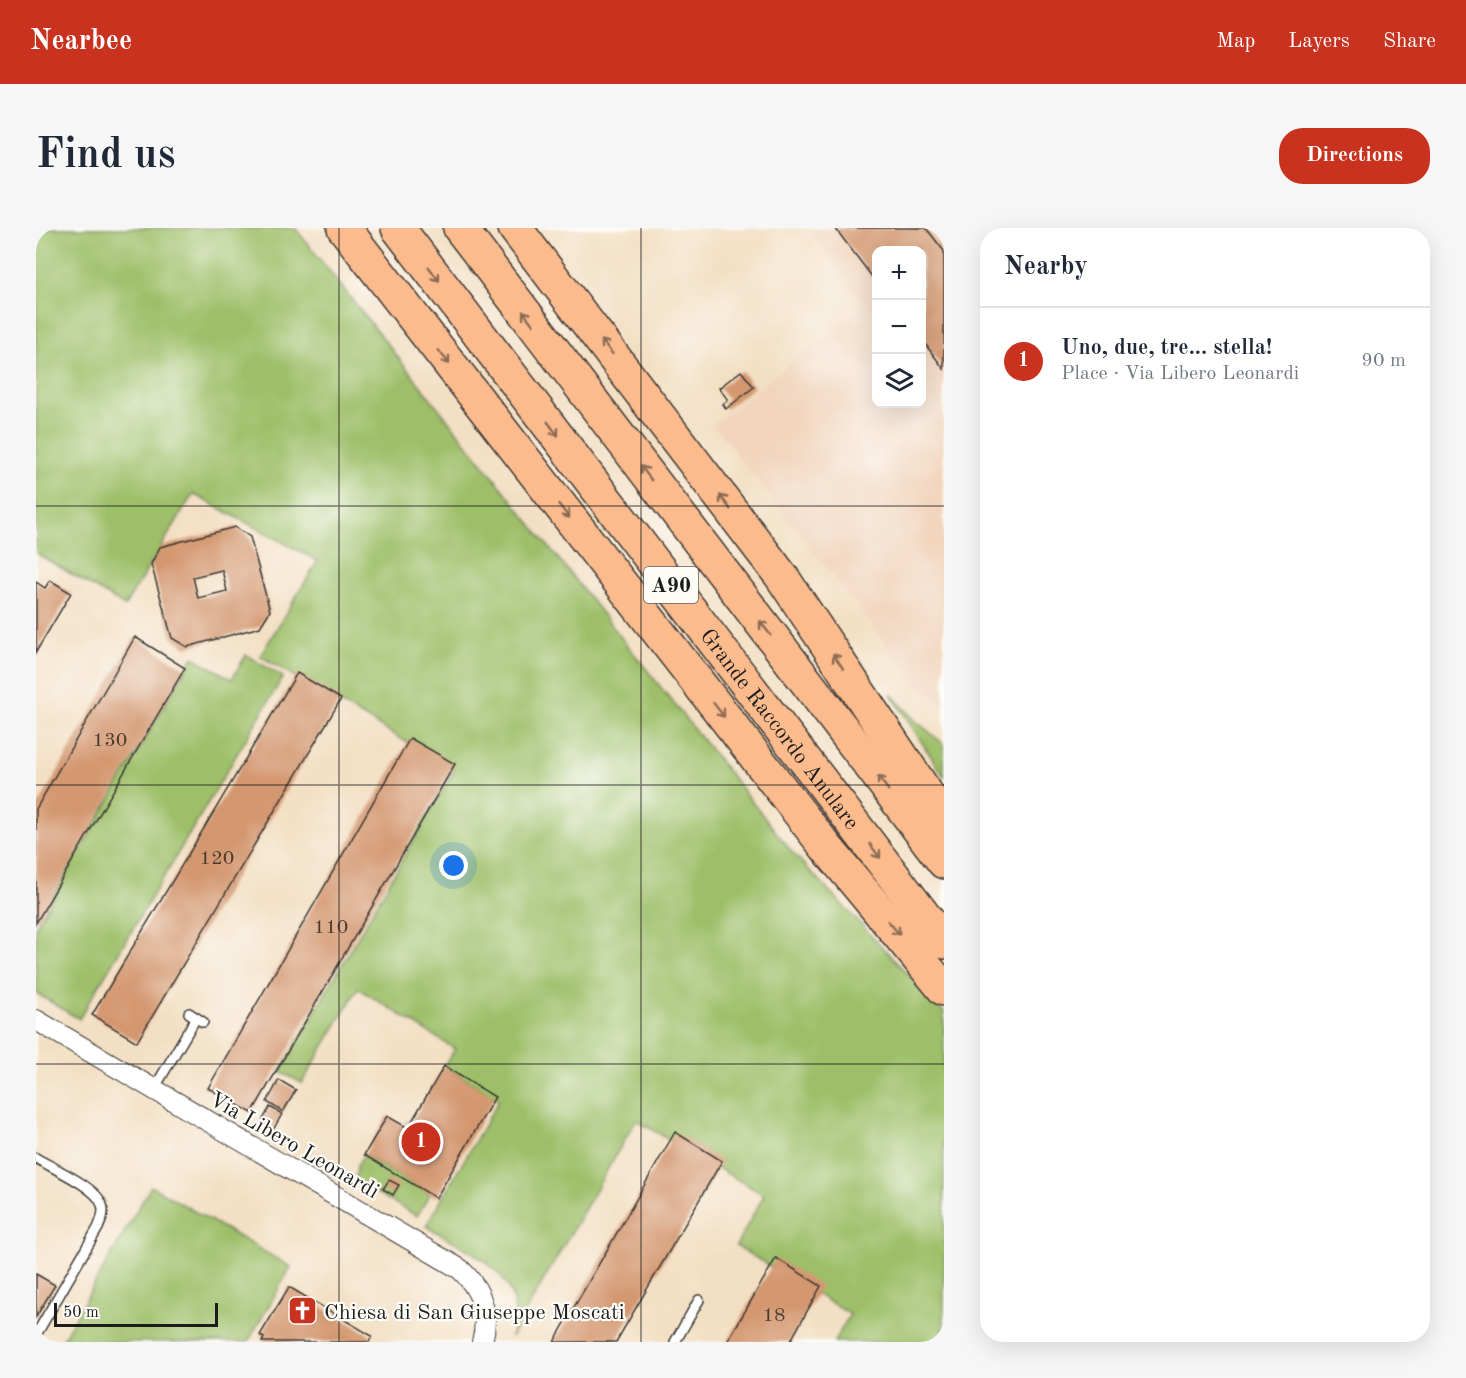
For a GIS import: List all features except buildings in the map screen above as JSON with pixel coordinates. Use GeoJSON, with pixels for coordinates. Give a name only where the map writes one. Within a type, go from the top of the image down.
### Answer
{"type":"FeatureCollection","features":[{"type":"Feature","properties":{"kind":"highway"},"geometry":{"type":"LineString","coordinates":[[344,228],[826,847],[944,989]]}},
{"type":"Feature","properties":{"kind":"highway","name":"Grande Raccordo Anulare"},"geometry":{"type":"LineString","coordinates":[[399,228],[944,942]]}},
{"type":"Feature","properties":{"kind":"highway","name":"A90"},"geometry":{"type":"LineString","coordinates":[[460,228],[944,862]]}},
{"type":"Feature","properties":{"kind":"highway"},"geometry":{"type":"LineString","coordinates":[[515,228],[782,577],[944,820]]}},
{"type":"Feature","properties":{"kind":"street","name":"Via Libero Leonardi"},"geometry":{"type":"LineString","coordinates":[[36,1020],[460,1269],[472,1281],[482,1301],[486,1321],[482,1342]]}},
{"type":"Feature","properties":{"kind":"lane"},"geometry":{"type":"LineString","coordinates":[[154,1089],[196,1018]]}},
{"type":"Feature","properties":{"kind":"lane"},"geometry":{"type":"LineString","coordinates":[[36,1158],[93,1192],[103,1205],[103,1213],[99,1228],[36,1335]]}},
{"type":"Feature","properties":{"kind":"lane"},"geometry":{"type":"LineString","coordinates":[[675,1342],[699,1300]]}},
{"type":"Feature","properties":{"kind":"shaded area"},"geometry":{"type":"Polygon","coordinates":[[[809,228],[944,228],[944,705],[914,679],[713,424],[864,306],[809,228]]]}},
{"type":"Feature","properties":{"kind":"green space"},"geometry":{"type":"Polygon","coordinates":[[[36,228],[295,228],[792,852],[944,1012],[944,1342],[834,1342],[850,1314],[736,1246],[764,1195],[636,1120],[511,1337],[515,1315],[512,1297],[504,1281],[478,1256],[426,1226],[499,1100],[444,1066],[455,1049],[358,988],[302,1083],[280,1072],[454,770],[260,656],[318,561],[193,494],[125,606],[36,553],[36,228]]]}},
{"type":"Feature","properties":{"kind":"green space"},"geometry":{"type":"Polygon","coordinates":[[[246,655],[283,677],[79,1019],[36,993],[36,926],[193,657],[232,679],[246,655]]]}},
{"type":"Feature","properties":{"kind":"green space"},"geometry":{"type":"Polygon","coordinates":[[[891,694],[916,721],[944,744],[944,777],[891,694]]]}},
{"type":"Feature","properties":{"kind":"green space"},"geometry":{"type":"Polygon","coordinates":[[[364,1155],[430,1194],[417,1216],[354,1180],[357,1166],[364,1155]]]}},
{"type":"Feature","properties":{"kind":"green space"},"geometry":{"type":"Polygon","coordinates":[[[151,1186],[291,1267],[248,1342],[61,1342],[151,1186]]]}},
{"type":"Feature","properties":{"kind":"place","name":"Uno, due, tre... stella!"},"geometry":{"type":"Point","coordinates":[421,1142]}},
{"type":"Feature","properties":{"kind":"place","name":"Chiesa di San Giuseppe Moscati"},"geometry":{"type":"Point","coordinates":[303,1311]}}]}
